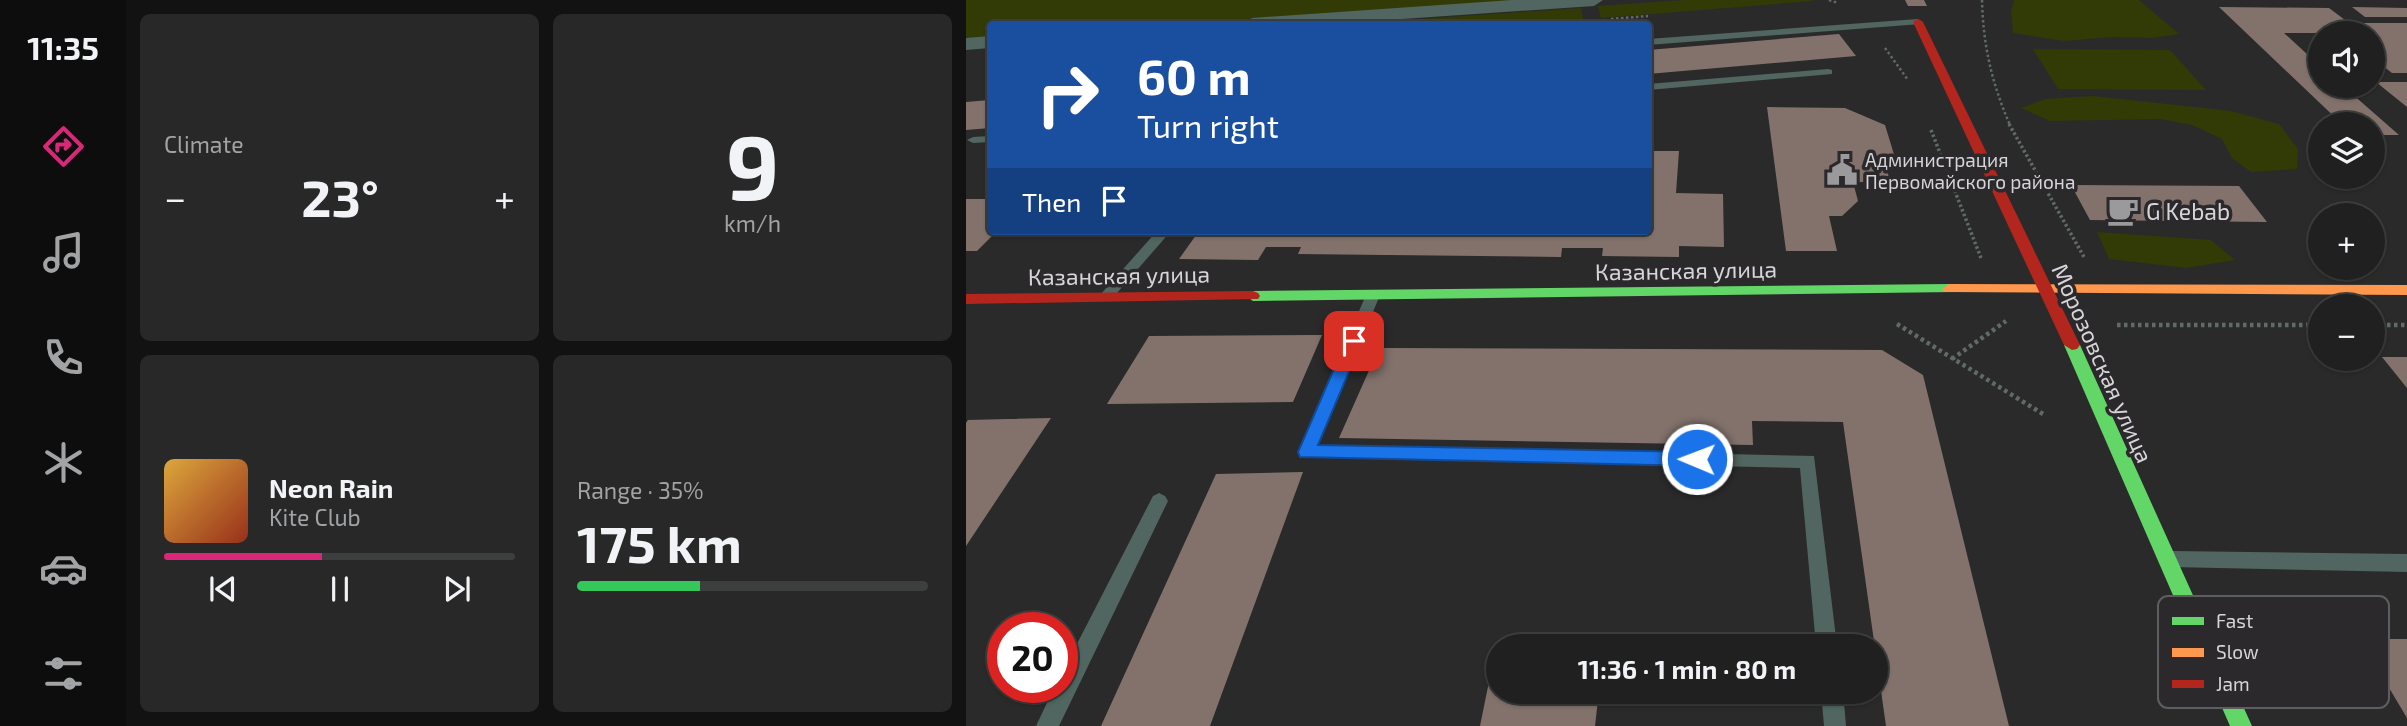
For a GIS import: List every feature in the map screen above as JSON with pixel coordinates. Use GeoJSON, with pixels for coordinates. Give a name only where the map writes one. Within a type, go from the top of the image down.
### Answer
{"type":"FeatureCollection","features":[{"type":"Feature","properties":{"kind":"street"},"geometry":{"type":"LineString","coordinates":[[1295,21],[1594,0]]}},
{"type":"Feature","properties":{"kind":"street","name":"Морозовская улица"},"geometry":{"type":"LineString","coordinates":[[1918,22],[2047,290],[2183,596]]}},
{"type":"Feature","properties":{"kind":"street"},"geometry":{"type":"LineString","coordinates":[[966,44],[987,42]]}},
{"type":"Feature","properties":{"kind":"street","name":"Казанская улица"},"geometry":{"type":"LineString","coordinates":[[966,299],[2047,290],[2407,290]]}},
{"type":"Feature","properties":{"kind":"street","name":"Морозовская улица"},"geometry":{"type":"LineString","coordinates":[[2233,708],[2241,726]]}},
{"type":"Feature","properties":{"kind":"lane"},"geometry":{"type":"LineString","coordinates":[[1652,42],[1918,22]]}},
{"type":"Feature","properties":{"kind":"lane"},"geometry":{"type":"LineString","coordinates":[[1652,88],[1828,72]]}},
{"type":"Feature","properties":{"kind":"lane"},"geometry":{"type":"LineString","coordinates":[[973,140],[987,139]]}},
{"type":"Feature","properties":{"kind":"lane"},"geometry":{"type":"LineString","coordinates":[[1105,298],[1160,235]]}},
{"type":"Feature","properties":{"kind":"lane"},"geometry":{"type":"LineString","coordinates":[[1373,295],[1307,452],[1808,461],[1826,634]]}},
{"type":"Feature","properties":{"kind":"lane"},"geometry":{"type":"LineString","coordinates":[[1047,726],[1159,501]]}},
{"type":"Feature","properties":{"kind":"lane"},"geometry":{"type":"LineString","coordinates":[[2166,559],[2407,563]]}},
{"type":"Feature","properties":{"kind":"lane"},"geometry":{"type":"LineString","coordinates":[[1833,704],[1835,726]]}},
{"type":"Feature","properties":{"kind":"path"},"geometry":{"type":"LineString","coordinates":[[1829,0],[1837,3],[1855,27],[1872,30],[1915,89]]}},
{"type":"Feature","properties":{"kind":"path"},"geometry":{"type":"LineString","coordinates":[[1982,0],[1981,17],[1994,84],[2015,139],[2084,257]]}},
{"type":"Feature","properties":{"kind":"path"},"geometry":{"type":"LineString","coordinates":[[1930,127],[1984,266]]}},
{"type":"Feature","properties":{"kind":"path"},"geometry":{"type":"LineString","coordinates":[[1893,321],[2043,414]]}},
{"type":"Feature","properties":{"kind":"path"},"geometry":{"type":"LineString","coordinates":[[1952,359],[2006,321]]}},
{"type":"Feature","properties":{"kind":"path"},"geometry":{"type":"LineString","coordinates":[[2117,325],[2308,325]]}},
{"type":"Feature","properties":{"kind":"path"},"geometry":{"type":"LineString","coordinates":[[2385,325],[2407,325]]}},
{"type":"Feature","properties":{"kind":"green space"},"geometry":{"type":"Polygon","coordinates":[[[966,0],[1530,0],[1224,21],[987,21],[987,38],[966,39],[966,0]]]}},
{"type":"Feature","properties":{"kind":"green space"},"geometry":{"type":"Polygon","coordinates":[[[1685,0],[1813,1],[1601,18],[1598,6],[1685,0]]]}},
{"type":"Feature","properties":{"kind":"green space"},"geometry":{"type":"Polygon","coordinates":[[[2014,0],[2139,0],[2179,34],[2153,38],[2111,37],[2064,41],[2013,33],[2011,11],[2014,0]]]}},
{"type":"Feature","properties":{"kind":"green space"},"geometry":{"type":"Polygon","coordinates":[[[1581,8],[1583,19],[1554,21],[1392,21],[1581,8]]]}},
{"type":"Feature","properties":{"kind":"green space"},"geometry":{"type":"Polygon","coordinates":[[[2033,49],[2170,50],[2206,90],[2058,89],[2033,49]]]}},
{"type":"Feature","properties":{"kind":"green space"},"geometry":{"type":"Polygon","coordinates":[[[2093,96],[2231,111],[2279,124],[2298,149],[2297,169],[2251,172],[2232,158],[2222,139],[2192,125],[2160,119],[2050,121],[2021,108],[2045,99],[2093,96]]]}},
{"type":"Feature","properties":{"kind":"green space"},"geometry":{"type":"Polygon","coordinates":[[[2097,232],[2211,240],[2235,260],[2186,268],[2109,259],[2097,232]]]}},
{"type":"Feature","properties":{"kind":"building"},"geometry":{"type":"Polygon","coordinates":[[[1905,0],[1924,0],[1927,6],[1908,6],[1905,0]]]}},
{"type":"Feature","properties":{"kind":"building"},"geometry":{"type":"Polygon","coordinates":[[[2219,7],[2329,8],[2346,21],[2308,21],[2308,33],[2284,33],[2308,55],[2308,92],[2219,7]]]}},
{"type":"Feature","properties":{"kind":"building"},"geometry":{"type":"Polygon","coordinates":[[[2352,7],[2407,8],[2407,17],[2365,17],[2352,7]]]}},
{"type":"Feature","properties":{"kind":"building"},"geometry":{"type":"Polygon","coordinates":[[[2385,23],[2407,23],[2407,73],[2392,73],[2385,67],[2385,23]]]}},
{"type":"Feature","properties":{"kind":"building"},"geometry":{"type":"Polygon","coordinates":[[[1839,34],[1856,56],[1652,74],[1652,50],[1839,34]]]}},
{"type":"Feature","properties":{"kind":"building"},"geometry":{"type":"Polygon","coordinates":[[[2385,82],[2407,82],[2407,107],[2385,89],[2385,82]]]}},
{"type":"Feature","properties":{"kind":"building"},"geometry":{"type":"Polygon","coordinates":[[[2315,98],[2357,98],[2373,112],[2329,112],[2315,98]]]}},
{"type":"Feature","properties":{"kind":"building"},"geometry":{"type":"Polygon","coordinates":[[[987,100],[987,128],[966,130],[966,102],[987,100]]]}},
{"type":"Feature","properties":{"kind":"building"},"geometry":{"type":"Polygon","coordinates":[[[1767,107],[1845,108],[1885,125],[1896,161],[1884,161],[1889,177],[1882,182],[1853,182],[1858,201],[1842,216],[1829,216],[1837,251],[1786,251],[1767,107]]]}},
{"type":"Feature","properties":{"kind":"building"},"geometry":{"type":"Polygon","coordinates":[[[2385,123],[2399,135],[2385,135],[2385,123]]]}},
{"type":"Feature","properties":{"kind":"building"},"geometry":{"type":"Polygon","coordinates":[[[1652,151],[1679,151],[1676,193],[1723,194],[1724,247],[1679,246],[1679,257],[1602,256],[1603,248],[1562,248],[1561,257],[1298,254],[1301,247],[1266,247],[1258,260],[1179,259],[1196,235],[1652,235],[1652,151]]]}},
{"type":"Feature","properties":{"kind":"building"},"geometry":{"type":"Polygon","coordinates":[[[2071,185],[2239,186],[2267,222],[2090,220],[2071,185]]]}},
{"type":"Feature","properties":{"kind":"building"},"geometry":{"type":"Polygon","coordinates":[[[966,199],[987,199],[987,235],[993,235],[977,251],[966,251],[966,199]]]}},
{"type":"Feature","properties":{"kind":"building"},"geometry":{"type":"Polygon","coordinates":[[[1322,335],[1293,402],[1107,404],[1149,336],[1322,335]]]}},
{"type":"Feature","properties":{"kind":"building"},"geometry":{"type":"Polygon","coordinates":[[[1379,348],[1882,350],[1923,375],[2009,726],[1886,726],[1883,704],[1888,704],[1888,634],[1873,634],[1843,422],[1752,421],[1753,445],[1339,438],[1379,348]]]}},
{"type":"Feature","properties":{"kind":"building"},"geometry":{"type":"Polygon","coordinates":[[[2385,357],[2407,357],[2407,388],[2385,361],[2385,357]]]}},
{"type":"Feature","properties":{"kind":"building"},"geometry":{"type":"Polygon","coordinates":[[[1051,418],[966,546],[966,423],[968,420],[1051,418]]]}},
{"type":"Feature","properties":{"kind":"building"},"geometry":{"type":"Polygon","coordinates":[[[1303,472],[1210,726],[1101,726],[1216,474],[1303,472]]]}},
{"type":"Feature","properties":{"kind":"building"},"geometry":{"type":"Polygon","coordinates":[[[2389,639],[2407,639],[2407,718],[2389,688],[2389,639]]]}},
{"type":"Feature","properties":{"kind":"building"},"geometry":{"type":"Polygon","coordinates":[[[1486,696],[1486,704],[1598,704],[1595,726],[1480,726],[1486,696]]]}},
{"type":"Feature","properties":{"kind":"traffic: fast"},"geometry":{"type":"LineString","coordinates":[[1253,296],[1949,289]]}},
{"type":"Feature","properties":{"kind":"traffic: fast"},"geometry":{"type":"LineString","coordinates":[[2072,345],[2183,596]]}},
{"type":"Feature","properties":{"kind":"traffic: fast"},"geometry":{"type":"LineString","coordinates":[[2233,708],[2241,726]]}},
{"type":"Feature","properties":{"kind":"traffic: slow"},"geometry":{"type":"LineString","coordinates":[[1949,289],[2407,290]]}},
{"type":"Feature","properties":{"kind":"traffic: jam"},"geometry":{"type":"LineString","coordinates":[[1918,22],[2072,345]]}},
{"type":"Feature","properties":{"kind":"traffic: jam"},"geometry":{"type":"LineString","coordinates":[[966,299],[1253,296]]}},
{"type":"Feature","properties":{"kind":"place","name":"Администрация Первомайского района"},"geometry":{"type":"Point","coordinates":[1842,170]}},
{"type":"Feature","properties":{"kind":"place","name":"G Kebab"},"geometry":{"type":"Point","coordinates":[2123,211]}},
{"type":"Feature","properties":{"kind":"route"},"geometry":{"type":"LineString","coordinates":[[1354,341],[1307,452],[1697,459]]}}]}
